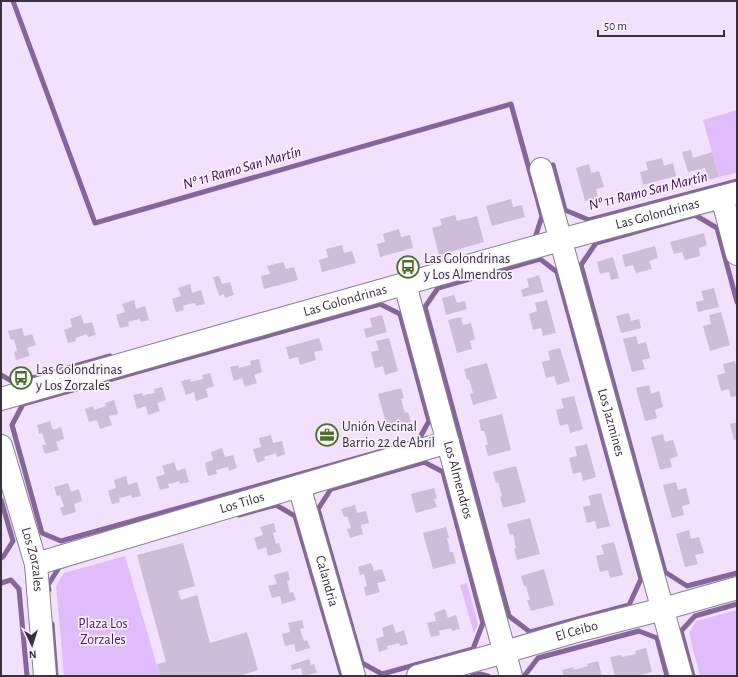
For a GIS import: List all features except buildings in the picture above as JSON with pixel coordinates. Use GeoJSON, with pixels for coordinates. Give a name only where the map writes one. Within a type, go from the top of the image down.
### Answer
{"type":"FeatureCollection","features":[{"type":"Feature","properties":{"kind":"street","name":"Los Jazmines"},"geometry":{"type":"LineString","coordinates":[[541,169],[681,676]]}},
{"type":"Feature","properties":{"kind":"street","name":"Las Golondrinas"},"geometry":{"type":"LineString","coordinates":[[1,399],[560,240],[729,195]]}},
{"type":"Feature","properties":{"kind":"street"},"geometry":{"type":"LineString","coordinates":[[729,195],[737,254]]}},
{"type":"Feature","properties":{"kind":"street","name":"Los Almendros"},"geometry":{"type":"LineString","coordinates":[[405,284],[512,676]]}},
{"type":"Feature","properties":{"kind":"street","name":"Los Tilos"},"geometry":{"type":"LineString","coordinates":[[36,564],[448,442]]}},
{"type":"Feature","properties":{"kind":"street","name":"Los Zorzales"},"geometry":{"type":"LineString","coordinates":[[1,446],[36,564],[45,676]]}},
{"type":"Feature","properties":{"kind":"street","name":"Calandria"},"geometry":{"type":"LineString","coordinates":[[299,486],[354,676]]}},
{"type":"Feature","properties":{"kind":"street","name":"El Ceibo"},"geometry":{"type":"LineString","coordinates":[[418,676],[580,630],[737,588]]}},
{"type":"Feature","properties":{"kind":"green space"},"geometry":{"type":"Polygon","coordinates":[[[737,110],[737,173],[719,177],[703,120],[737,110]]]}},
{"type":"Feature","properties":{"kind":"green space","name":"Plaza Los Zorzales"},"geometry":{"type":"Polygon","coordinates":[[[125,556],[160,676],[64,676],[56,586],[64,573],[125,556]]]}},
{"type":"Feature","properties":{"kind":"green space"},"geometry":{"type":"Polygon","coordinates":[[[467,583],[478,624],[474,633],[460,585],[467,583]]]}},
{"type":"Feature","properties":{"kind":"green space"},"geometry":{"type":"Polygon","coordinates":[[[737,610],[737,676],[700,676],[689,633],[696,621],[737,610]]]}},
{"type":"Feature","properties":{"kind":"waterway","name":"Nº 11 Ramo San Martín"},"geometry":{"type":"LineString","coordinates":[[13,1],[95,223],[511,104],[542,216],[535,238],[532,239]]}},
{"type":"Feature","properties":{"kind":"waterway","name":"Nº 11 Ramo San Martín"},"geometry":{"type":"LineString","coordinates":[[553,165],[565,210],[589,220],[737,181]]}},
{"type":"Feature","properties":{"kind":"waterway"},"geometry":{"type":"LineString","coordinates":[[737,302],[717,228],[695,215],[596,243],[581,265],[665,572],[687,586],[737,573]]}},
{"type":"Feature","properties":{"kind":"waterway"},"geometry":{"type":"LineString","coordinates":[[540,259],[557,272],[641,579],[629,605],[530,632],[509,616],[425,307],[438,288],[540,259]]}},
{"type":"Feature","properties":{"kind":"waterway"},"geometry":{"type":"LineString","coordinates":[[380,304],[400,314],[429,421],[418,441],[61,541],[42,533],[12,425],[23,404],[380,304]]}},
{"type":"Feature","properties":{"kind":"waterway"},"geometry":{"type":"LineString","coordinates":[[1,375],[15,383],[110,356]]}},
{"type":"Feature","properties":{"kind":"waterway"},"geometry":{"type":"LineString","coordinates":[[424,462],[443,472],[483,623],[473,649],[382,674],[362,663],[318,509],[331,489],[424,462]]}},
{"type":"Feature","properties":{"kind":"waterway"},"geometry":{"type":"LineString","coordinates":[[1,500],[13,541],[1,558]]}},
{"type":"Feature","properties":{"kind":"waterway"},"geometry":{"type":"LineString","coordinates":[[239,515],[276,505],[295,516],[342,676]]}},
{"type":"Feature","properties":{"kind":"waterway"},"geometry":{"type":"LineString","coordinates":[[49,590],[48,585],[60,566],[63,566]]}},
{"type":"Feature","properties":{"kind":"waterway"},"geometry":{"type":"LineString","coordinates":[[1,583],[11,580],[19,589],[27,676]]}},
{"type":"Feature","properties":{"kind":"waterway"},"geometry":{"type":"LineString","coordinates":[[693,676],[681,631],[695,616],[737,604]]}},
{"type":"Feature","properties":{"kind":"waterway"},"geometry":{"type":"LineString","coordinates":[[52,624],[56,676]]}},
{"type":"Feature","properties":{"kind":"waterway"},"geometry":{"type":"LineString","coordinates":[[525,676],[538,658],[639,631],[657,638],[667,676]]}},
{"type":"Feature","properties":{"kind":"waterway"},"geometry":{"type":"LineString","coordinates":[[472,676],[480,674],[488,676]]}},
{"type":"Feature","properties":{"kind":"place","name":"Las Golondrinas y Los Almendros"},"geometry":{"type":"Point","coordinates":[408,267]}},
{"type":"Feature","properties":{"kind":"place","name":"Las Golondrinas y Los Zorzales"},"geometry":{"type":"Point","coordinates":[21,378]}},
{"type":"Feature","properties":{"kind":"place","name":"Unión Vecinal Barrio 22 de Abril"},"geometry":{"type":"Point","coordinates":[327,435]}}]}
